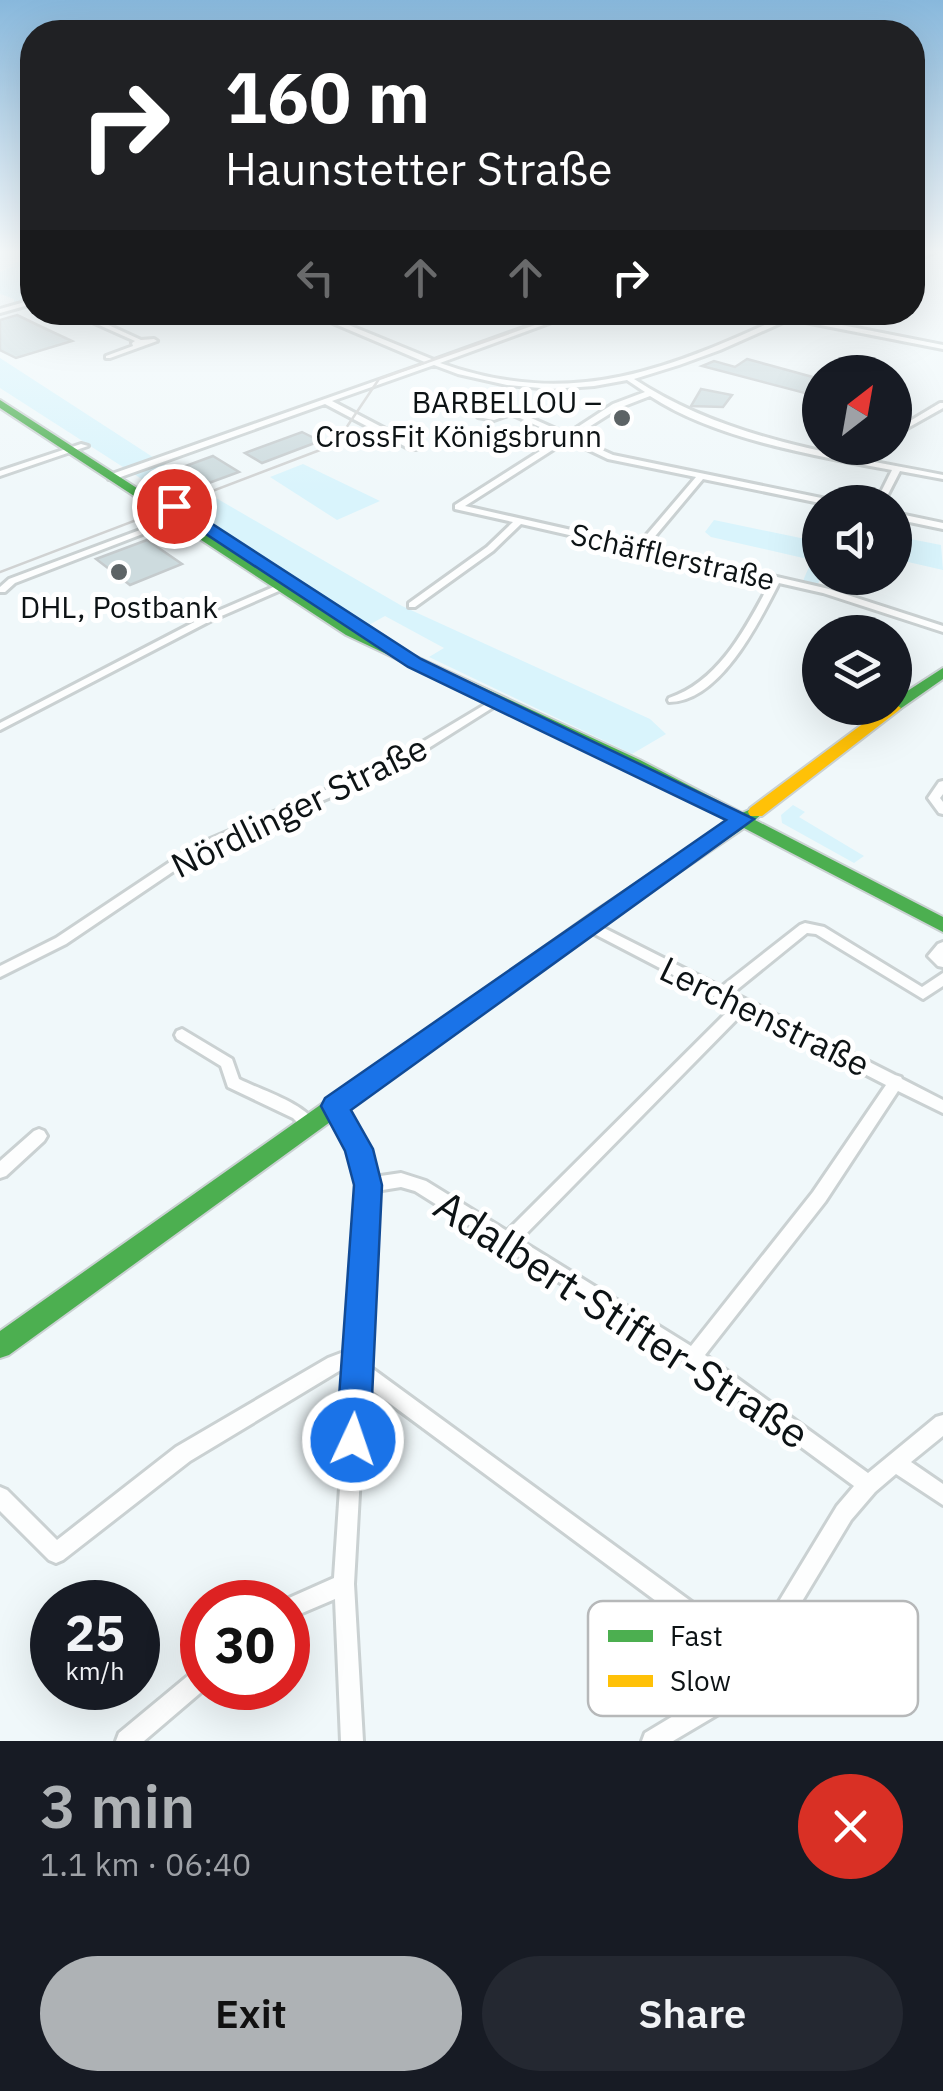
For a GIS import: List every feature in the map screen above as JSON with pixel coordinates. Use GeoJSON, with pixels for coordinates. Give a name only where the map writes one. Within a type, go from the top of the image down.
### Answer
{"type":"FeatureCollection","features":[{"type":"Feature","properties":{"kind":"street"},"geometry":{"type":"LineString","coordinates":[[108,356],[138,343],[111,330]]}},
{"type":"Feature","properties":{"kind":"street"},"geometry":{"type":"LineString","coordinates":[[355,330],[471,374],[524,384],[630,379],[685,365],[760,330]]}},
{"type":"Feature","properties":{"kind":"street"},"geometry":{"type":"LineString","coordinates":[[118,475],[524,330]]}},
{"type":"Feature","properties":{"kind":"street"},"geometry":{"type":"LineString","coordinates":[[857,330],[943,347]]}},
{"type":"Feature","properties":{"kind":"street"},"geometry":{"type":"LineString","coordinates":[[630,379],[648,394],[736,428],[802,445]]}},
{"type":"Feature","properties":{"kind":"street"},"geometry":{"type":"LineString","coordinates":[[0,391],[118,475],[414,663]]}},
{"type":"Feature","properties":{"kind":"street"},"geometry":{"type":"LineString","coordinates":[[567,436],[631,398],[648,394]]}},
{"type":"Feature","properties":{"kind":"street"},"geometry":{"type":"LineString","coordinates":[[326,401],[413,447]]}},
{"type":"Feature","properties":{"kind":"street"},"geometry":{"type":"LineString","coordinates":[[0,402],[78,448]]}},
{"type":"Feature","properties":{"kind":"street"},"geometry":{"type":"LineString","coordinates":[[912,423],[943,405]]}},
{"type":"Feature","properties":{"kind":"street"},"geometry":{"type":"LineString","coordinates":[[481,415],[494,418],[511,412],[611,456],[802,497]]}},
{"type":"Feature","properties":{"kind":"street","name":"Schäfflerstraße"},"geometry":{"type":"LineString","coordinates":[[567,436],[458,506],[868,602],[943,629]]}},
{"type":"Feature","properties":{"kind":"street"},"geometry":{"type":"LineString","coordinates":[[0,474],[78,448]]}},
{"type":"Feature","properties":{"kind":"street"},"geometry":{"type":"LineString","coordinates":[[883,465],[943,477]]}},
{"type":"Feature","properties":{"kind":"street"},"geometry":{"type":"LineString","coordinates":[[889,485],[898,468]]}},
{"type":"Feature","properties":{"kind":"street"},"geometry":{"type":"LineString","coordinates":[[118,475],[175,520],[278,588],[414,663],[743,819],[943,925]]}},
{"type":"Feature","properties":{"kind":"street"},"geometry":{"type":"LineString","coordinates":[[640,549],[701,476]]}},
{"type":"Feature","properties":{"kind":"street"},"geometry":{"type":"LineString","coordinates":[[2,590],[12,581],[175,520]]}},
{"type":"Feature","properties":{"kind":"street"},"geometry":{"type":"LineString","coordinates":[[912,520],[943,526]]}},
{"type":"Feature","properties":{"kind":"street"},"geometry":{"type":"LineString","coordinates":[[412,605],[490,548],[519,521]]}},
{"type":"Feature","properties":{"kind":"street"},"geometry":{"type":"LineString","coordinates":[[674,700],[692,692],[734,653],[776,580]]}},
{"type":"Feature","properties":{"kind":"street"},"geometry":{"type":"LineString","coordinates":[[0,727],[209,618],[278,588]]}},
{"type":"Feature","properties":{"kind":"street"},"geometry":{"type":"LineString","coordinates":[[912,694],[943,672]]}},
{"type":"Feature","properties":{"kind":"street","name":"Nördlinger Straße"},"geometry":{"type":"LineString","coordinates":[[0,972],[61,941],[198,849],[388,768],[496,701]]}},
{"type":"Feature","properties":{"kind":"street"},"geometry":{"type":"LineString","coordinates":[[0,1346],[870,725]]}},
{"type":"Feature","properties":{"kind":"street"},"geometry":{"type":"LineString","coordinates":[[943,786],[934,798],[943,810]]}},
{"type":"Feature","properties":{"kind":"street","name":"Lerchenstraße"},"geometry":{"type":"LineString","coordinates":[[588,926],[943,1107]]}},
{"type":"Feature","properties":{"kind":"street"},"geometry":{"type":"LineString","coordinates":[[722,994],[804,928],[818,930],[914,991],[923,994],[943,978]]}},
{"type":"Feature","properties":{"kind":"street"},"geometry":{"type":"LineString","coordinates":[[943,947],[935,956],[943,962]]}},
{"type":"Feature","properties":{"kind":"street"},"geometry":{"type":"LineString","coordinates":[[508,1241],[743,1004]]}},
{"type":"Feature","properties":{"kind":"street"},"geometry":{"type":"LineString","coordinates":[[182,1035],[227,1063],[234,1082],[298,1114],[309,1124]]}},
{"type":"Feature","properties":{"kind":"street"},"geometry":{"type":"LineString","coordinates":[[693,1357],[819,1197],[896,1081]]}},
{"type":"Feature","properties":{"kind":"street"},"geometry":{"type":"LineString","coordinates":[[334,1106],[359,1149],[368,1185],[344,1584],[352,1741]]}},
{"type":"Feature","properties":{"kind":"street"},"geometry":{"type":"LineString","coordinates":[[0,1171],[39,1136]]}},
{"type":"Feature","properties":{"kind":"street","name":"Adalbert-Stifter-Straße"},"geometry":{"type":"LineString","coordinates":[[368,1185],[402,1180],[420,1186],[693,1357],[868,1485]]}},
{"type":"Feature","properties":{"kind":"street"},"geometry":{"type":"LineString","coordinates":[[0,1498],[56,1553],[183,1454],[334,1364],[357,1362],[675,1601]]}},
{"type":"Feature","properties":{"kind":"street"},"geometry":{"type":"LineString","coordinates":[[792,1601],[844,1513],[868,1485],[943,1424]]}},
{"type":"Feature","properties":{"kind":"street"},"geometry":{"type":"LineString","coordinates":[[897,1464],[943,1495]]}},
{"type":"Feature","properties":{"kind":"street"},"geometry":{"type":"LineString","coordinates":[[310,1599],[344,1584]]}},
{"type":"Feature","properties":{"kind":"street"},"geometry":{"type":"LineString","coordinates":[[126,1741],[180,1695]]}},
{"type":"Feature","properties":{"kind":"street"},"geometry":{"type":"LineString","coordinates":[[653,1741],[695,1716]]}},
{"type":"Feature","properties":{"kind":"shaded area"},"geometry":{"type":"Polygon","coordinates":[[[0,358],[216,498],[402,606],[650,719],[666,734],[632,754],[429,657],[444,648],[385,616],[369,625],[0,388],[0,358]]]}},
{"type":"Feature","properties":{"kind":"shaded area"},"geometry":{"type":"Polygon","coordinates":[[[303,464],[380,501],[337,520],[270,477],[303,464]]]}},
{"type":"Feature","properties":{"kind":"shaded area"},"geometry":{"type":"Polygon","coordinates":[[[714,520],[802,538],[802,558],[711,537],[705,532],[714,520]]]}},
{"type":"Feature","properties":{"kind":"shaded area"},"geometry":{"type":"Polygon","coordinates":[[[912,539],[941,545],[943,570],[912,563],[912,539]]]}},
{"type":"Feature","properties":{"kind":"shaded area"},"geometry":{"type":"Polygon","coordinates":[[[793,805],[805,812],[799,817],[864,856],[854,863],[782,823],[781,815],[793,805]]]}},
{"type":"Feature","properties":{"kind":"building"},"geometry":{"type":"Polygon","coordinates":[[[0,330],[49,330],[72,341],[16,358],[0,350],[0,330]]]}},
{"type":"Feature","properties":{"kind":"building"},"geometry":{"type":"Polygon","coordinates":[[[747,359],[802,374],[802,392],[702,366],[714,361],[735,367],[747,359]]]}},
{"type":"Feature","properties":{"kind":"building"},"geometry":{"type":"Polygon","coordinates":[[[701,389],[732,395],[723,407],[691,406],[701,389]]]}},
{"type":"Feature","properties":{"kind":"building"},"geometry":{"type":"Polygon","coordinates":[[[302,432],[320,441],[262,463],[245,453],[302,432]]]}},
{"type":"Feature","properties":{"kind":"building"},"geometry":{"type":"Polygon","coordinates":[[[213,456],[239,472],[206,484],[180,468],[213,456]]]}},
{"type":"Feature","properties":{"kind":"building"},"geometry":{"type":"Polygon","coordinates":[[[147,540],[182,564],[130,585],[96,559],[147,540]]]}},
{"type":"Feature","properties":{"kind":"tram line"},"geometry":{"type":"LineString","coordinates":[[0,572],[320,450],[342,434],[379,379],[517,330]]}},
{"type":"Feature","properties":{"kind":"traffic: fast"},"geometry":{"type":"LineString","coordinates":[[0,403],[351,632],[634,764],[943,925]]}},
{"type":"Feature","properties":{"kind":"traffic: fast"},"geometry":{"type":"LineString","coordinates":[[912,694],[943,672]]}},
{"type":"Feature","properties":{"kind":"traffic: fast"},"geometry":{"type":"LineString","coordinates":[[0,1346],[601,916],[756,812]]}},
{"type":"Feature","properties":{"kind":"traffic: slow"},"geometry":{"type":"LineString","coordinates":[[756,812],[871,725]]}},
{"type":"Feature","properties":{"kind":"place","name":"BARBELLOU – CrossFit Königsbrunn"},"geometry":{"type":"Point","coordinates":[622,418]}},
{"type":"Feature","properties":{"kind":"place","name":"DHL, Postbank"},"geometry":{"type":"Point","coordinates":[119,572]}},
{"type":"Feature","properties":{"kind":"route"},"geometry":{"type":"LineString","coordinates":[[174,506],[414,663],[743,819],[334,1106],[359,1149],[368,1185],[353,1440]]}}]}
